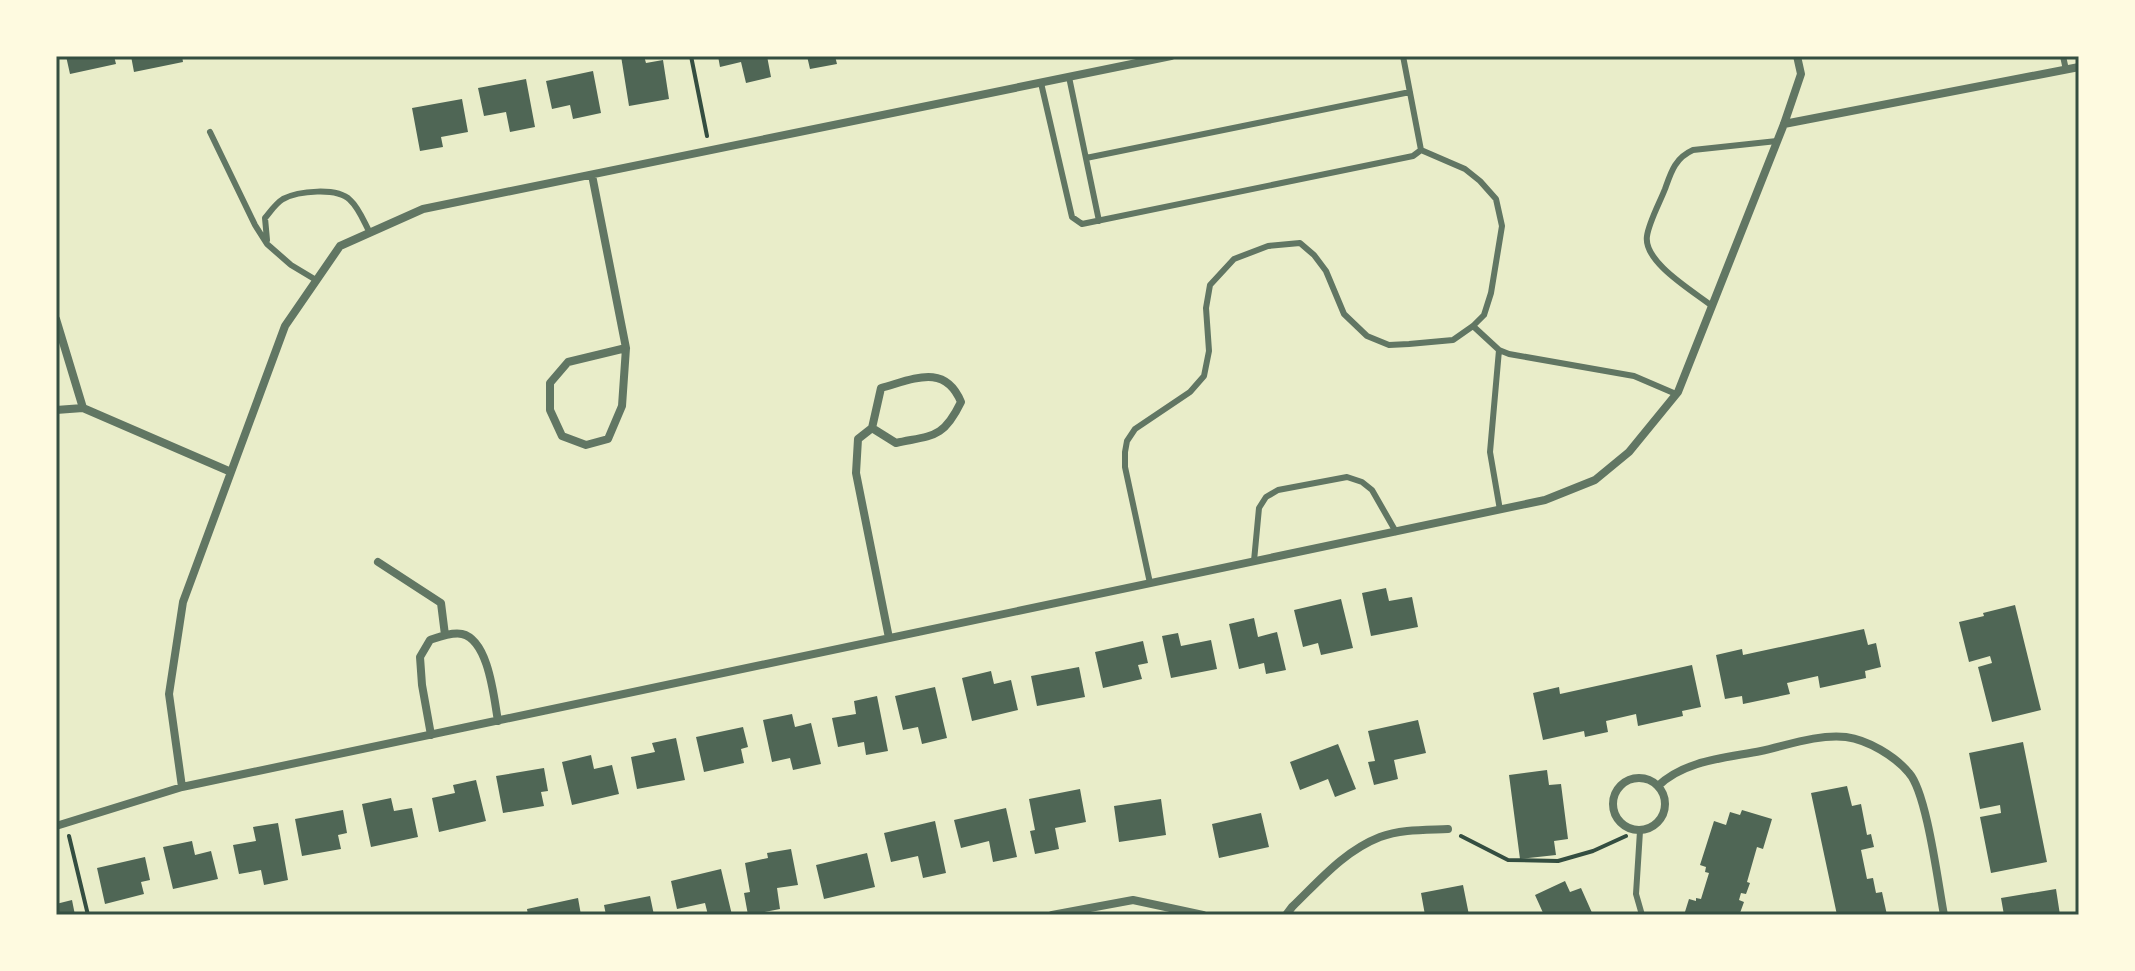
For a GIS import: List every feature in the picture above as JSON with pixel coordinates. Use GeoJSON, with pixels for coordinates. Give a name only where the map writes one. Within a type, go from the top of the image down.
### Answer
{"type":"FeatureCollection","features":[{"type":"Feature","properties":{"kind":"street"},"geometry":{"type":"LineString","coordinates":[[182,787],[169,694],[183,602],[285,326],[340,246],[423,209],[1171,56]]}},
{"type":"Feature","properties":{"kind":"street"},"geometry":{"type":"LineString","coordinates":[[56,826],[182,787],[1500,510],[1545,500],[1595,480],[1629,452],[1676,394],[1784,124],[1801,74],[1797,56]]}},
{"type":"Feature","properties":{"kind":"street"},"geometry":{"type":"LineString","coordinates":[[1784,124],[2079,67]]}},
{"type":"Feature","properties":{"kind":"street"},"geometry":{"type":"LineString","coordinates":[[592,175],[626,348],[622,406],[608,439],[586,445],[562,436],[550,410],[550,383],[568,362],[626,348]]}},
{"type":"Feature","properties":{"kind":"street"},"geometry":{"type":"LineString","coordinates":[[56,319],[83,408]]}},
{"type":"Feature","properties":{"kind":"street"},"geometry":{"type":"LineString","coordinates":[[872,428],[896,443],[934,435],[951,424],[961,402],[955,388],[945,379],[921,377],[881,388],[872,428],[858,439],[856,473],[889,638]]}},
{"type":"Feature","properties":{"kind":"street"},"geometry":{"type":"LineString","coordinates":[[56,410],[83,408],[231,472]]}},
{"type":"Feature","properties":{"kind":"street"},"geometry":{"type":"LineString","coordinates":[[378,562],[441,603],[445,635]]}},
{"type":"Feature","properties":{"kind":"street"},"geometry":{"type":"LineString","coordinates":[[431,735],[420,657],[430,640],[445,635],[462,634],[474,640],[479,648],[485,660],[498,721]]}},
{"type":"Feature","properties":{"kind":"street"},"geometry":{"type":"LineString","coordinates":[[1658,786],[1669,776],[1689,766],[1819,738],[1847,737],[1870,745],[1892,757],[1911,774],[1922,800],[1944,915]]}},
{"type":"Feature","properties":{"kind":"street"},"geometry":{"type":"LineString","coordinates":[[1633,778],[1647,779],[1658,786],[1665,800],[1665,811],[1659,821],[1649,829],[1638,831],[1623,826],[1614,815],[1612,804],[1615,792],[1622,783],[1633,778]]}},
{"type":"Feature","properties":{"kind":"street"},"geometry":{"type":"LineString","coordinates":[[1286,915],[1344,857],[1381,837],[1448,829]]}},
{"type":"Feature","properties":{"kind":"street"},"geometry":{"type":"LineString","coordinates":[[1052,915],[1133,900],[1203,915]]}},
{"type":"Feature","properties":{"kind":"lane"},"geometry":{"type":"LineString","coordinates":[[1403,56],[1421,150]]}},
{"type":"Feature","properties":{"kind":"lane"},"geometry":{"type":"LineString","coordinates":[[2063,56],[2066,70]]}},
{"type":"Feature","properties":{"kind":"lane"},"geometry":{"type":"LineString","coordinates":[[1069,77],[1099,221]]}},
{"type":"Feature","properties":{"kind":"lane"},"geometry":{"type":"LineString","coordinates":[[1041,83],[1072,217],[1082,224],[1413,156],[1421,150]]}},
{"type":"Feature","properties":{"kind":"lane"},"geometry":{"type":"LineString","coordinates":[[1086,158],[1410,92]]}},
{"type":"Feature","properties":{"kind":"lane"},"geometry":{"type":"LineString","coordinates":[[210,132],[267,244],[291,265],[316,280]]}},
{"type":"Feature","properties":{"kind":"lane"},"geometry":{"type":"LineString","coordinates":[[1712,306],[1656,262],[1648,249],[1647,236],[1675,163],[1693,150],[1777,141]]}},
{"type":"Feature","properties":{"kind":"lane"},"geometry":{"type":"LineString","coordinates":[[1150,583],[1125,467],[1127,441],[1135,429],[1190,392],[1204,376],[1209,351],[1206,308],[1210,285],[1234,259],[1268,246],[1300,243],[1326,271],[1344,314],[1367,336],[1389,345],[1453,340],[1484,315],[1491,293],[1502,226],[1496,199],[1465,169],[1421,150]]}},
{"type":"Feature","properties":{"kind":"lane"},"geometry":{"type":"LineString","coordinates":[[267,244],[265,218],[280,200],[309,193],[343,194],[356,206],[370,233]]}},
{"type":"Feature","properties":{"kind":"lane"},"geometry":{"type":"LineString","coordinates":[[1473,326],[1499,350],[1509,354],[1634,376],[1676,394]]}},
{"type":"Feature","properties":{"kind":"lane"},"geometry":{"type":"LineString","coordinates":[[1499,350],[1490,452],[1500,510]]}},
{"type":"Feature","properties":{"kind":"lane"},"geometry":{"type":"LineString","coordinates":[[1254,561],[1259,508],[1266,497],[1278,490],[1347,477],[1362,482],[1372,490],[1396,532]]}},
{"type":"Feature","properties":{"kind":"lane"},"geometry":{"type":"LineString","coordinates":[[1638,831],[1636,894],[1642,915]]}},
{"type":"Feature","properties":{"kind":"path"},"geometry":{"type":"LineString","coordinates":[[691,56],[710,150]]}},
{"type":"Feature","properties":{"kind":"path"},"geometry":{"type":"LineString","coordinates":[[66,823],[88,915]]}},
{"type":"Feature","properties":{"kind":"path"},"geometry":{"type":"LineString","coordinates":[[1448,829],[1508,860],[1558,861],[1593,851],[1638,831]]}},
{"type":"Feature","properties":{"kind":"building"},"geometry":{"type":"Polygon","coordinates":[[[66,56],[114,56],[116,64],[70,74],[66,56]]]}},
{"type":"Feature","properties":{"kind":"building"},"geometry":{"type":"Polygon","coordinates":[[[131,56],[182,56],[183,62],[134,72],[131,56]]]}},
{"type":"Feature","properties":{"kind":"building"},"geometry":{"type":"Polygon","coordinates":[[[621,56],[644,56],[646,63],[663,60],[669,99],[629,106],[621,56]]]}},
{"type":"Feature","properties":{"kind":"building"},"geometry":{"type":"Polygon","coordinates":[[[718,56],[767,56],[771,77],[746,83],[741,62],[720,67],[718,56]]]}},
{"type":"Feature","properties":{"kind":"building"},"geometry":{"type":"Polygon","coordinates":[[[807,56],[835,56],[837,64],[810,69],[807,56]]]}},
{"type":"Feature","properties":{"kind":"building"},"geometry":{"type":"Polygon","coordinates":[[[593,71],[601,113],[573,119],[570,105],[552,109],[546,81],[593,71]]]}},
{"type":"Feature","properties":{"kind":"building"},"geometry":{"type":"Polygon","coordinates":[[[526,79],[535,127],[510,132],[506,112],[484,116],[478,88],[526,79]]]}},
{"type":"Feature","properties":{"kind":"building"},"geometry":{"type":"Polygon","coordinates":[[[462,99],[468,132],[441,137],[443,147],[420,151],[412,108],[462,99]]]}},
{"type":"Feature","properties":{"kind":"building"},"geometry":{"type":"Polygon","coordinates":[[[1386,588],[1389,601],[1412,597],[1418,627],[1371,636],[1362,593],[1386,588]]]}},
{"type":"Feature","properties":{"kind":"building"},"geometry":{"type":"Polygon","coordinates":[[[1341,599],[1353,648],[1321,655],[1318,643],[1303,647],[1294,610],[1341,599]]]}},
{"type":"Feature","properties":{"kind":"building"},"geometry":{"type":"Polygon","coordinates":[[[2015,605],[2041,710],[1992,722],[1978,667],[1992,663],[1990,656],[1969,662],[1959,622],[2015,605]]]}},
{"type":"Feature","properties":{"kind":"building"},"geometry":{"type":"Polygon","coordinates":[[[1254,618],[1258,637],[1277,632],[1286,670],[1266,674],[1264,663],[1239,669],[1229,624],[1254,618]]]}},
{"type":"Feature","properties":{"kind":"building"},"geometry":{"type":"Polygon","coordinates":[[[1864,629],[1868,645],[1876,643],[1881,667],[1865,671],[1866,678],[1820,688],[1818,676],[1787,683],[1790,694],[1743,704],[1742,696],[1725,699],[1716,655],[1742,649],[1743,655],[1864,629]]]}},
{"type":"Feature","properties":{"kind":"building"},"geometry":{"type":"Polygon","coordinates":[[[1178,633],[1181,646],[1211,640],[1217,669],[1171,678],[1162,636],[1178,633]]]}},
{"type":"Feature","properties":{"kind":"building"},"geometry":{"type":"Polygon","coordinates":[[[1143,641],[1148,663],[1138,665],[1142,679],[1103,688],[1095,652],[1143,641]]]}},
{"type":"Feature","properties":{"kind":"building"},"geometry":{"type":"Polygon","coordinates":[[[1692,665],[1701,707],[1682,711],[1683,716],[1638,726],[1636,714],[1606,721],[1608,732],[1585,737],[1584,731],[1543,740],[1533,693],[1559,687],[1560,694],[1692,665]]]}},
{"type":"Feature","properties":{"kind":"building"},"geometry":{"type":"Polygon","coordinates":[[[1079,667],[1085,697],[1037,706],[1031,676],[1079,667]]]}},
{"type":"Feature","properties":{"kind":"building"},"geometry":{"type":"Polygon","coordinates":[[[991,671],[994,684],[1011,680],[1018,710],[972,721],[962,678],[991,671]]]}},
{"type":"Feature","properties":{"kind":"building"},"geometry":{"type":"Polygon","coordinates":[[[935,687],[947,738],[922,744],[918,727],[903,730],[895,696],[935,687]]]}},
{"type":"Feature","properties":{"kind":"building"},"geometry":{"type":"Polygon","coordinates":[[[877,696],[888,751],[866,755],[864,742],[838,747],[832,718],[856,714],[854,701],[877,696]]]}},
{"type":"Feature","properties":{"kind":"building"},"geometry":{"type":"Polygon","coordinates":[[[792,714],[795,727],[811,723],[821,764],[793,770],[790,758],[772,762],[763,720],[792,714]]]}},
{"type":"Feature","properties":{"kind":"building"},"geometry":{"type":"Polygon","coordinates":[[[1418,720],[1426,753],[1394,760],[1398,779],[1374,785],[1368,762],[1375,761],[1368,731],[1418,720]]]}},
{"type":"Feature","properties":{"kind":"building"},"geometry":{"type":"Polygon","coordinates":[[[743,727],[748,747],[741,749],[744,763],[704,772],[696,737],[743,727]]]}},
{"type":"Feature","properties":{"kind":"building"},"geometry":{"type":"Polygon","coordinates":[[[676,738],[685,780],[637,789],[631,757],[655,752],[652,743],[676,738]]]}},
{"type":"Feature","properties":{"kind":"building"},"geometry":{"type":"Polygon","coordinates":[[[2023,742],[2047,862],[1991,873],[1980,817],[2001,813],[2000,805],[1980,809],[1969,753],[2023,742]]]}},
{"type":"Feature","properties":{"kind":"building"},"geometry":{"type":"Polygon","coordinates":[[[1338,744],[1356,789],[1335,797],[1328,779],[1300,790],[1290,762],[1338,744]]]}},
{"type":"Feature","properties":{"kind":"building"},"geometry":{"type":"Polygon","coordinates":[[[591,755],[594,769],[612,765],[619,794],[572,805],[562,762],[591,755]]]}},
{"type":"Feature","properties":{"kind":"building"},"geometry":{"type":"Polygon","coordinates":[[[544,768],[548,791],[541,792],[544,806],[503,813],[496,776],[544,768]]]}},
{"type":"Feature","properties":{"kind":"building"},"geometry":{"type":"Polygon","coordinates":[[[1547,770],[1549,785],[1561,784],[1568,839],[1554,841],[1556,855],[1520,859],[1509,775],[1547,770]]]}},
{"type":"Feature","properties":{"kind":"building"},"geometry":{"type":"Polygon","coordinates":[[[476,780],[486,821],[439,832],[432,798],[455,793],[453,785],[476,780]]]}},
{"type":"Feature","properties":{"kind":"building"},"geometry":{"type":"Polygon","coordinates":[[[1847,786],[1852,806],[1861,804],[1867,835],[1871,834],[1874,847],[1861,850],[1867,879],[1873,878],[1876,893],[1882,892],[1887,915],[1837,915],[1811,793],[1847,786]]]}},
{"type":"Feature","properties":{"kind":"building"},"geometry":{"type":"Polygon","coordinates":[[[1080,789],[1086,822],[1055,828],[1059,849],[1035,854],[1030,831],[1035,830],[1029,799],[1080,789]]]}},
{"type":"Feature","properties":{"kind":"building"},"geometry":{"type":"Polygon","coordinates":[[[391,798],[394,811],[412,808],[418,837],[371,847],[362,804],[391,798]]]}},
{"type":"Feature","properties":{"kind":"building"},"geometry":{"type":"Polygon","coordinates":[[[1161,799],[1166,835],[1119,842],[1114,806],[1161,799]]]}},
{"type":"Feature","properties":{"kind":"building"},"geometry":{"type":"Polygon","coordinates":[[[1006,808],[1017,857],[993,862],[989,841],[961,848],[954,820],[1006,808]]]}},
{"type":"Feature","properties":{"kind":"building"},"geometry":{"type":"Polygon","coordinates":[[[343,810],[347,833],[338,835],[341,849],[302,856],[295,819],[343,810]]]}},
{"type":"Feature","properties":{"kind":"building"},"geometry":{"type":"Polygon","coordinates":[[[1742,810],[1772,819],[1763,849],[1757,847],[1746,894],[1741,893],[1739,900],[1744,902],[1740,913],[1684,915],[1689,899],[1701,899],[1709,873],[1705,872],[1706,867],[1700,865],[1714,821],[1726,825],[1730,812],[1740,815],[1742,810]]]}},
{"type":"Feature","properties":{"kind":"building"},"geometry":{"type":"Polygon","coordinates":[[[1261,813],[1269,847],[1219,858],[1212,824],[1261,813]]]}},
{"type":"Feature","properties":{"kind":"building"},"geometry":{"type":"Polygon","coordinates":[[[935,821],[946,873],[923,878],[918,856],[891,862],[884,833],[935,821]]]}},
{"type":"Feature","properties":{"kind":"building"},"geometry":{"type":"Polygon","coordinates":[[[278,823],[288,880],[264,885],[261,870],[239,874],[233,845],[256,841],[253,827],[278,823]]]}},
{"type":"Feature","properties":{"kind":"building"},"geometry":{"type":"Polygon","coordinates":[[[192,841],[195,855],[211,851],[218,879],[173,889],[163,847],[192,841]]]}},
{"type":"Feature","properties":{"kind":"building"},"geometry":{"type":"Polygon","coordinates":[[[791,849],[798,885],[777,888],[780,909],[748,915],[744,893],[750,892],[745,863],[768,858],[767,853],[791,849]]]}},
{"type":"Feature","properties":{"kind":"building"},"geometry":{"type":"Polygon","coordinates":[[[867,853],[875,887],[824,899],[816,865],[867,853]]]}},
{"type":"Feature","properties":{"kind":"building"},"geometry":{"type":"Polygon","coordinates":[[[145,857],[150,880],[141,882],[144,894],[105,904],[97,868],[145,857]]]}},
{"type":"Feature","properties":{"kind":"building"},"geometry":{"type":"Polygon","coordinates":[[[721,869],[732,915],[708,915],[705,903],[677,909],[671,881],[721,869]]]}},
{"type":"Feature","properties":{"kind":"building"},"geometry":{"type":"Polygon","coordinates":[[[1565,881],[1570,892],[1581,888],[1593,915],[1544,915],[1535,895],[1565,881]]]}},
{"type":"Feature","properties":{"kind":"building"},"geometry":{"type":"Polygon","coordinates":[[[1463,885],[1469,915],[1425,915],[1421,893],[1463,885]]]}},
{"type":"Feature","properties":{"kind":"building"},"geometry":{"type":"Polygon","coordinates":[[[2056,889],[2060,915],[2004,915],[2001,898],[2056,889]]]}},
{"type":"Feature","properties":{"kind":"building"},"geometry":{"type":"Polygon","coordinates":[[[650,896],[654,915],[606,915],[604,905],[650,896]]]}},
{"type":"Feature","properties":{"kind":"building"},"geometry":{"type":"Polygon","coordinates":[[[578,898],[581,915],[528,915],[527,909],[578,898]]]}},
{"type":"Feature","properties":{"kind":"building"},"geometry":{"type":"Polygon","coordinates":[[[72,900],[75,915],[56,915],[56,904],[72,900]]]}}]}
